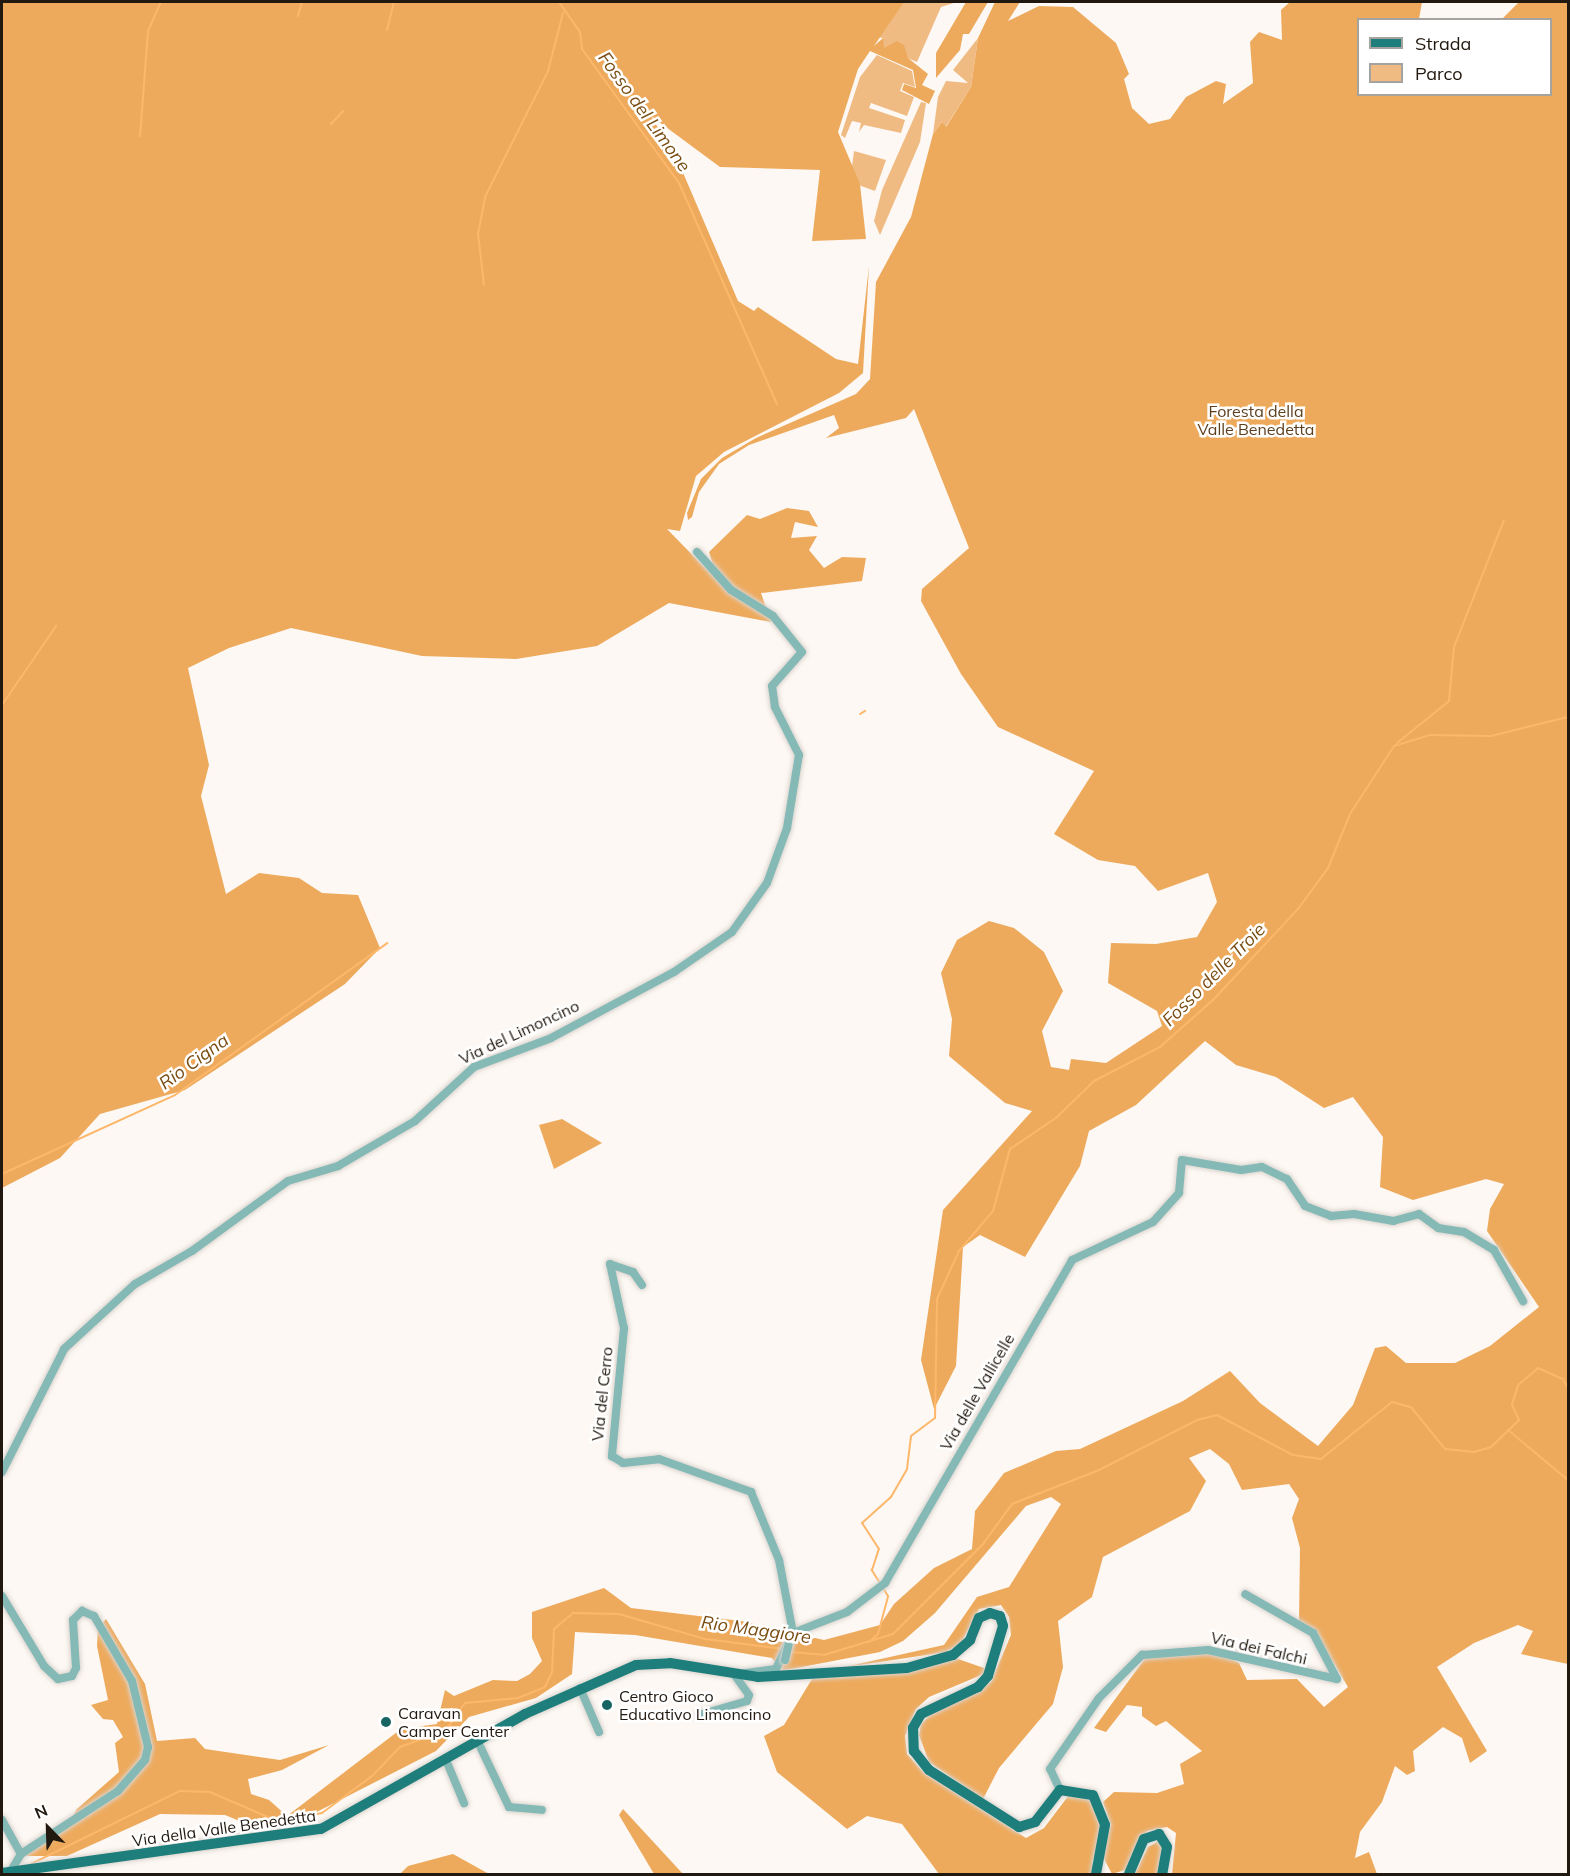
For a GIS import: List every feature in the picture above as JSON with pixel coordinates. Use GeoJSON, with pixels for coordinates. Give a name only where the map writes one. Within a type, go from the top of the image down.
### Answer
{"type":"FeatureCollection","features":[{"type":"Feature","properties":{"kind":"main road","name":"Via della Valle Benedetta"},"geometry":{"type":"LineString","coordinates":[[10,1872],[34,1869],[48,1871],[321,1829],[580,1688],[626,1668],[654,1663],[769,1677],[939,1661],[963,1649],[980,1618],[996,1613],[1002,1635],[988,1676],[978,1687],[921,1714],[913,1728],[914,1751],[929,1770],[1019,1827],[1035,1822],[1059,1790]]}},
{"type":"Feature","properties":{"kind":"main road"},"geometry":{"type":"LineString","coordinates":[[1059,1790],[1077,1789],[1097,1801],[1105,1825],[1096,1875]]}},
{"type":"Feature","properties":{"kind":"main road"},"geometry":{"type":"LineString","coordinates":[[1129,1875],[1144,1839],[1159,1834],[1167,1847],[1162,1875]]}},
{"type":"Feature","properties":{"kind":"street","name":"Via del Limoncino"},"geometry":{"type":"LineString","coordinates":[[2,1472],[64,1349],[135,1284],[192,1251],[288,1181],[338,1166],[415,1121],[474,1067],[551,1038],[674,972],[732,932],[767,883],[787,828],[799,755],[775,707],[772,686],[802,652],[773,616],[731,590],[697,552]]}},
{"type":"Feature","properties":{"kind":"street","name":"Via delle Vallicelle"},"geometry":{"type":"LineString","coordinates":[[792,1636],[847,1612],[885,1583],[1072,1260],[1153,1222],[1179,1193],[1182,1160],[1241,1170],[1262,1167],[1287,1179],[1305,1206],[1331,1216],[1354,1214],[1393,1221],[1419,1214],[1438,1228],[1464,1232],[1494,1250],[1523,1301]]}},
{"type":"Feature","properties":{"kind":"street","name":"Via del Cerro"},"geometry":{"type":"LineString","coordinates":[[642,1285],[633,1272],[610,1264],[624,1328],[612,1456],[623,1463],[659,1459],[751,1492],[779,1560],[792,1636]]}},
{"type":"Feature","properties":{"kind":"street","name":"Via dei Falchi"},"geometry":{"type":"LineString","coordinates":[[1059,1790],[1050,1769],[1099,1698],[1142,1656],[1208,1650],[1337,1679],[1313,1633],[1245,1594]]}},
{"type":"Feature","properties":{"kind":"street"},"geometry":{"type":"LineString","coordinates":[[2,1596],[44,1666],[58,1679],[72,1676],[75,1668],[73,1620],[82,1611],[94,1616],[132,1681],[148,1747],[145,1760],[118,1791],[21,1854],[10,1872]]}},
{"type":"Feature","properties":{"kind":"street"},"geometry":{"type":"LineString","coordinates":[[699,1714],[747,1701],[749,1695],[736,1674],[776,1669],[784,1660],[792,1636]]}},
{"type":"Feature","properties":{"kind":"street"},"geometry":{"type":"LineString","coordinates":[[580,1688],[600,1732]]}},
{"type":"Feature","properties":{"kind":"street"},"geometry":{"type":"LineString","coordinates":[[478,1742],[509,1807],[542,1810]]}},
{"type":"Feature","properties":{"kind":"street"},"geometry":{"type":"LineString","coordinates":[[446,1760],[464,1803]]}},
{"type":"Feature","properties":{"kind":"street"},"geometry":{"type":"LineString","coordinates":[[2,1820],[21,1854]]}},
{"type":"Feature","properties":{"kind":"green space"},"geometry":{"type":"Polygon","coordinates":[[[2,2],[904,2],[874,46],[883,38],[884,48],[897,41],[904,45],[908,58],[928,74],[922,85],[935,91],[929,104],[902,90],[904,84],[916,88],[913,70],[870,51],[858,69],[838,132],[860,184],[866,239],[812,241],[820,170],[720,167],[651,116],[678,161],[738,301],[754,311],[758,307],[836,359],[858,364],[869,266],[863,373],[839,393],[724,452],[696,476],[680,531],[667,529],[711,574],[715,571],[709,552],[747,515],[760,519],[787,508],[809,511],[818,527],[795,522],[791,538],[817,536],[809,550],[824,568],[842,557],[866,558],[862,581],[761,593],[771,622],[669,603],[597,646],[516,659],[422,656],[291,628],[229,648],[188,668],[209,765],[201,796],[226,894],[259,873],[299,878],[322,893],[358,895],[380,948],[345,984],[185,1090],[100,1114],[60,1158],[2,1188],[2,2]]]}},
{"type":"Feature","properties":{"kind":"green space"},"geometry":{"type":"Polygon","coordinates":[[[902,2],[957,2],[941,7],[917,62],[883,48],[883,38],[875,37],[902,2]]]}},
{"type":"Feature","properties":{"kind":"green space"},"geometry":{"type":"Polygon","coordinates":[[[966,2],[988,2],[969,34],[963,34],[960,50],[936,78],[936,53],[966,2]]]}},
{"type":"Feature","properties":{"kind":"green space","name":"Foresta della Valle Benedetta"},"geometry":{"type":"Polygon","coordinates":[[[995,2],[1020,2],[1008,21],[1039,6],[1073,7],[1116,43],[1129,74],[1124,79],[1132,108],[1149,124],[1170,119],[1186,97],[1216,81],[1226,84],[1223,104],[1253,83],[1250,42],[1259,32],[1282,40],[1281,10],[1290,2],[1422,2],[1419,18],[1357,18],[1357,96],[1552,96],[1552,18],[1503,18],[1519,2],[1568,2],[1568,1664],[1521,1654],[1533,1631],[1518,1625],[1474,1643],[1437,1667],[1487,1751],[1470,1763],[1462,1738],[1443,1727],[1413,1751],[1415,1771],[1407,1775],[1395,1766],[1382,1802],[1360,1832],[1355,1858],[1369,1852],[1377,1874],[1172,1874],[1176,1833],[1167,1827],[1147,1831],[1128,1869],[1112,1874],[1102,1855],[1111,1825],[1103,1802],[1114,1792],[1157,1793],[1184,1784],[1180,1764],[1202,1751],[1166,1721],[1156,1726],[1142,1716],[1142,1707],[1127,1705],[1106,1732],[1094,1728],[1149,1653],[1214,1651],[1239,1663],[1247,1680],[1297,1679],[1324,1707],[1348,1687],[1317,1635],[1299,1622],[1300,1548],[1292,1518],[1299,1499],[1289,1484],[1242,1490],[1229,1464],[1210,1449],[1189,1458],[1206,1481],[1190,1511],[1103,1557],[1092,1597],[1058,1621],[1063,1667],[1053,1704],[999,1768],[983,1799],[929,1762],[919,1735],[921,1724],[934,1711],[991,1682],[1011,1635],[1009,1617],[1001,1605],[979,1609],[961,1643],[946,1652],[840,1668],[944,1645],[977,1597],[1009,1587],[1061,1504],[1051,1497],[1026,1506],[935,1613],[903,1641],[880,1652],[781,1671],[772,1658],[635,1635],[575,1632],[572,1674],[536,1698],[469,1717],[436,1751],[297,1822],[259,1829],[225,1815],[160,1814],[67,1856],[25,1856],[67,1826],[77,1809],[119,1772],[115,1743],[123,1737],[113,1720],[103,1719],[91,1705],[108,1700],[97,1646],[98,1628],[106,1619],[145,1684],[157,1741],[195,1738],[205,1749],[280,1760],[329,1745],[282,1770],[248,1779],[251,1794],[269,1800],[287,1816],[401,1729],[437,1724],[445,1690],[454,1696],[493,1680],[517,1681],[530,1674],[542,1661],[532,1638],[532,1612],[604,1588],[631,1608],[741,1621],[824,1640],[880,1625],[894,1604],[934,1568],[972,1549],[975,1511],[1004,1473],[1056,1451],[1080,1449],[1183,1401],[1230,1371],[1260,1403],[1318,1446],[1353,1405],[1375,1348],[1386,1346],[1406,1363],[1455,1363],[1490,1346],[1539,1307],[1487,1231],[1490,1209],[1504,1184],[1486,1179],[1413,1200],[1380,1187],[1383,1137],[1353,1097],[1324,1108],[1276,1077],[1236,1065],[1205,1041],[1136,1105],[1089,1131],[1080,1166],[1025,1257],[980,1235],[963,1247],[956,1366],[934,1409],[921,1360],[943,1210],[1032,1111],[1005,1103],[949,1056],[952,1019],[941,973],[957,940],[989,921],[1014,928],[1044,952],[1063,991],[1042,1031],[1051,1067],[1069,1070],[1071,1059],[1106,1063],[1162,1026],[1157,1011],[1108,983],[1111,943],[1156,944],[1197,937],[1217,902],[1208,873],[1158,891],[1135,866],[1098,860],[1054,834],[1094,771],[998,727],[961,674],[921,601],[922,589],[969,548],[914,409],[906,418],[826,438],[839,428],[834,415],[749,445],[719,464],[699,492],[692,517],[688,520],[687,513],[701,479],[722,458],[756,438],[856,394],[870,379],[876,282],[911,217],[933,134],[942,122],[946,127],[971,87],[978,38],[995,2]]]}},
{"type":"Feature","properties":{"kind":"green space"},"geometry":{"type":"Polygon","coordinates":[[[978,38],[971,87],[945,128],[942,122],[933,134],[938,97],[946,81],[968,83],[953,70],[978,38]]]}},
{"type":"Feature","properties":{"kind":"green space"},"geometry":{"type":"Polygon","coordinates":[[[877,55],[912,71],[915,87],[903,83],[900,91],[914,97],[907,116],[871,103],[869,108],[905,120],[901,133],[864,125],[859,132],[861,123],[852,121],[845,138],[841,135],[860,77],[877,55]]]}},
{"type":"Feature","properties":{"kind":"green space"},"geometry":{"type":"Polygon","coordinates":[[[921,102],[926,103],[920,142],[880,235],[874,221],[882,190],[921,102]]]}},
{"type":"Feature","properties":{"kind":"green space"},"geometry":{"type":"Polygon","coordinates":[[[854,151],[886,160],[875,191],[850,182],[854,151]]]}},
{"type":"Feature","properties":{"kind":"green space"},"geometry":{"type":"Polygon","coordinates":[[[562,1119],[602,1143],[554,1169],[539,1125],[562,1119]]]}},
{"type":"Feature","properties":{"kind":"green space"},"geometry":{"type":"Polygon","coordinates":[[[958,1659],[984,1668],[986,1673],[929,1697],[916,1709],[905,1736],[907,1754],[924,1773],[1026,1838],[1044,1828],[1069,1795],[1094,1801],[1103,1832],[1092,1862],[1096,1874],[939,1874],[902,1824],[867,1816],[847,1829],[777,1772],[764,1736],[784,1725],[812,1679],[915,1669],[958,1659]]]}},
{"type":"Feature","properties":{"kind":"green space"},"geometry":{"type":"Polygon","coordinates":[[[623,1809],[683,1874],[654,1874],[619,1815],[623,1809]]]}},
{"type":"Feature","properties":{"kind":"green space"},"geometry":{"type":"Polygon","coordinates":[[[1159,1841],[1165,1850],[1161,1874],[1135,1874],[1148,1847],[1159,1841]]]}},
{"type":"Feature","properties":{"kind":"green space"},"geometry":{"type":"Polygon","coordinates":[[[453,1854],[489,1874],[400,1874],[408,1866],[453,1854]]]}},
{"type":"Feature","properties":{"kind":"waterway"},"geometry":{"type":"LineString","coordinates":[[140,136],[148,31],[161,2]]}},
{"type":"Feature","properties":{"kind":"waterway"},"geometry":{"type":"LineString","coordinates":[[298,16],[302,2]]}},
{"type":"Feature","properties":{"kind":"waterway"},"geometry":{"type":"LineString","coordinates":[[387,30],[394,2]]}},
{"type":"Feature","properties":{"kind":"waterway","name":"Fosso del Limone"},"geometry":{"type":"LineString","coordinates":[[559,2],[580,32],[582,49],[679,183],[777,404]]}},
{"type":"Feature","properties":{"kind":"waterway"},"geometry":{"type":"LineString","coordinates":[[484,285],[478,234],[485,197],[548,71],[563,13]]}},
{"type":"Feature","properties":{"kind":"waterway"},"geometry":{"type":"LineString","coordinates":[[331,124],[343,111]]}},
{"type":"Feature","properties":{"kind":"waterway"},"geometry":{"type":"LineString","coordinates":[[1397,743],[1449,701],[1454,647],[1504,520]]}},
{"type":"Feature","properties":{"kind":"waterway"},"geometry":{"type":"LineString","coordinates":[[2,705],[56,626]]}},
{"type":"Feature","properties":{"kind":"waterway","name":"Rio Cigna"},"geometry":{"type":"LineString","coordinates":[[860,714],[865,711]]}},
{"type":"Feature","properties":{"kind":"waterway","name":"Fosso delle Troie"},"geometry":{"type":"LineString","coordinates":[[869,1642],[878,1634],[888,1596],[872,1570],[879,1549],[862,1523],[891,1497],[907,1469],[911,1436],[935,1418],[937,1299],[959,1251],[993,1211],[1010,1149],[1057,1117],[1094,1081],[1160,1047],[1213,1000],[1298,909],[1328,868],[1350,814],[1394,746],[1430,735],[1491,736],[1568,717]]}},
{"type":"Feature","properties":{"kind":"waterway","name":"Rio Cigna"},"geometry":{"type":"LineString","coordinates":[[2,1174],[175,1095],[387,943]]}},
{"type":"Feature","properties":{"kind":"waterway","name":"Rio Maggiore"},"geometry":{"type":"LineString","coordinates":[[791,1652],[824,1655],[893,1634],[983,1544],[1012,1504],[1099,1470],[1197,1420],[1217,1415],[1293,1455],[1321,1459],[1392,1402],[1411,1407],[1445,1449],[1474,1452],[1491,1447],[1519,1420],[1512,1405],[1518,1385],[1538,1368],[1563,1379],[1568,1388]]}},
{"type":"Feature","properties":{"kind":"waterway"},"geometry":{"type":"LineString","coordinates":[[1508,1430],[1568,1480]]}},
{"type":"Feature","properties":{"kind":"waterway","name":"Rio Maggiore"},"geometry":{"type":"LineString","coordinates":[[31,1864],[180,1791],[210,1792],[277,1821],[322,1813],[372,1776],[400,1747],[446,1730],[465,1703],[518,1698],[545,1687],[552,1672],[554,1629],[573,1613],[619,1614],[705,1639],[783,1649]]}},
{"type":"Feature","properties":{"kind":"place","name":"Centro Gioco Educativo Limoncino"},"geometry":{"type":"Point","coordinates":[607,1705]}},
{"type":"Feature","properties":{"kind":"place","name":"Caravan Camper Center"},"geometry":{"type":"Point","coordinates":[386,1722]}}]}
